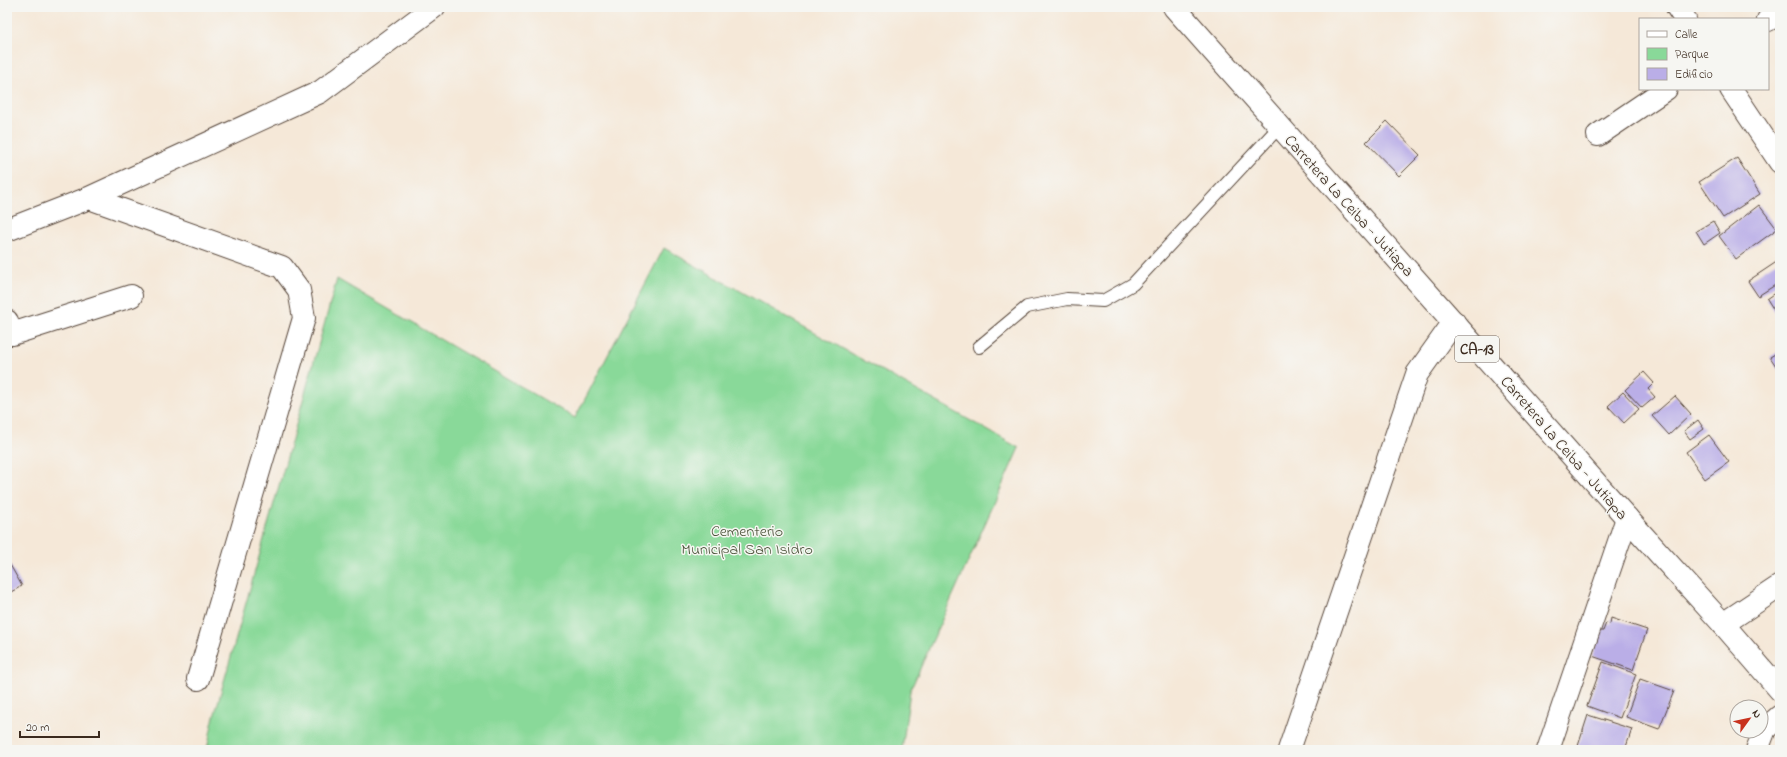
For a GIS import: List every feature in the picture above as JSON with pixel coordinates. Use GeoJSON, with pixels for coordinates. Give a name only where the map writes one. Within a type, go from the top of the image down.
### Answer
{"type":"FeatureCollection","features":[{"type":"Feature","properties":{"kind":"street"},"geometry":{"type":"LineString","coordinates":[[7,230],[89,198],[320,92],[434,7]]}},
{"type":"Feature","properties":{"kind":"street","name":"Carretera La Ceiba - Jutiapa"},"geometry":{"type":"LineString","coordinates":[[1174,7],[1780,690]]}},
{"type":"Feature","properties":{"kind":"street"},"geometry":{"type":"LineString","coordinates":[[1678,7],[1684,18]]}},
{"type":"Feature","properties":{"kind":"street"},"geometry":{"type":"LineString","coordinates":[[1769,19],[1780,12]]}},
{"type":"Feature","properties":{"kind":"street"},"geometry":{"type":"LineString","coordinates":[[1598,135],[1665,90]]}},
{"type":"Feature","properties":{"kind":"street"},"geometry":{"type":"LineString","coordinates":[[1732,90],[1780,162]]}},
{"type":"Feature","properties":{"kind":"street"},"geometry":{"type":"LineString","coordinates":[[89,198],[282,267],[299,290],[304,318],[198,679]]}},
{"type":"Feature","properties":{"kind":"street"},"geometry":{"type":"LineString","coordinates":[[7,321],[12,334],[131,296]]}},
{"type":"Feature","properties":{"kind":"street"},"geometry":{"type":"LineString","coordinates":[[1289,750],[1416,374],[1454,322]]}},
{"type":"Feature","properties":{"kind":"street"},"geometry":{"type":"LineString","coordinates":[[1548,750],[1627,518]]}},
{"type":"Feature","properties":{"kind":"street"},"geometry":{"type":"LineString","coordinates":[[1723,624],[1780,586]]}},
{"type":"Feature","properties":{"kind":"street"},"geometry":{"type":"LineString","coordinates":[[1757,750],[1765,729],[1780,716]]}},
{"type":"Feature","properties":{"kind":"lane"},"geometry":{"type":"LineString","coordinates":[[980,347],[1027,307],[1067,299],[1103,302],[1133,284],[1280,126]]}},
{"type":"Feature","properties":{"kind":"green space","name":"Cementerio Municipal San Isidro"},"geometry":{"type":"Polygon","coordinates":[[[664,248],[1019,448],[910,691],[902,750],[207,750],[212,724],[337,279],[575,418],[664,248]]]}},
{"type":"Feature","properties":{"kind":"building"},"geometry":{"type":"Polygon","coordinates":[[[1387,121],[1420,155],[1399,176],[1366,142],[1387,121]]]}},
{"type":"Feature","properties":{"kind":"building"},"geometry":{"type":"Polygon","coordinates":[[[1737,158],[1760,194],[1723,218],[1699,182],[1737,158]]]}},
{"type":"Feature","properties":{"kind":"building"},"geometry":{"type":"Polygon","coordinates":[[[1759,205],[1777,229],[1736,259],[1719,236],[1759,205]]]}},
{"type":"Feature","properties":{"kind":"building"},"geometry":{"type":"Polygon","coordinates":[[[1713,221],[1720,233],[1704,244],[1696,231],[1713,221]]]}},
{"type":"Feature","properties":{"kind":"building"},"geometry":{"type":"Polygon","coordinates":[[[1778,261],[1780,264],[1780,282],[1758,296],[1748,281],[1778,261]]]}},
{"type":"Feature","properties":{"kind":"building"},"geometry":{"type":"Polygon","coordinates":[[[1780,290],[1780,320],[1767,299],[1780,290]]]}},
{"type":"Feature","properties":{"kind":"building"},"geometry":{"type":"Polygon","coordinates":[[[1780,351],[1780,372],[1770,357],[1780,351]]]}},
{"type":"Feature","properties":{"kind":"building"},"geometry":{"type":"Polygon","coordinates":[[[1644,372],[1654,383],[1648,389],[1655,397],[1642,408],[1625,390],[1644,372]]]}},
{"type":"Feature","properties":{"kind":"building"},"geometry":{"type":"Polygon","coordinates":[[[1623,392],[1639,409],[1624,423],[1608,406],[1623,392]]]}},
{"type":"Feature","properties":{"kind":"building"},"geometry":{"type":"Polygon","coordinates":[[[1675,396],[1691,414],[1669,435],[1652,416],[1675,396]]]}},
{"type":"Feature","properties":{"kind":"building"},"geometry":{"type":"Polygon","coordinates":[[[1698,420],[1704,429],[1690,439],[1684,431],[1698,420]]]}},
{"type":"Feature","properties":{"kind":"building"},"geometry":{"type":"Polygon","coordinates":[[[1709,435],[1729,462],[1705,479],[1686,452],[1709,435]]]}},
{"type":"Feature","properties":{"kind":"building"},"geometry":{"type":"Polygon","coordinates":[[[9,563],[22,586],[7,594],[7,564],[9,563]]]}},
{"type":"Feature","properties":{"kind":"building"},"geometry":{"type":"Polygon","coordinates":[[[1611,618],[1647,630],[1633,670],[1592,656],[1600,631],[1603,631],[1606,623],[1610,624],[1611,618]]]}},
{"type":"Feature","properties":{"kind":"building"},"geometry":{"type":"Polygon","coordinates":[[[1603,662],[1636,674],[1620,718],[1587,706],[1603,662]]]}},
{"type":"Feature","properties":{"kind":"building"},"geometry":{"type":"Polygon","coordinates":[[[1640,679],[1674,691],[1659,729],[1626,717],[1640,679]]]}},
{"type":"Feature","properties":{"kind":"building"},"geometry":{"type":"Polygon","coordinates":[[[1588,715],[1632,729],[1625,750],[1589,750],[1578,746],[1588,715]]]}}]}
